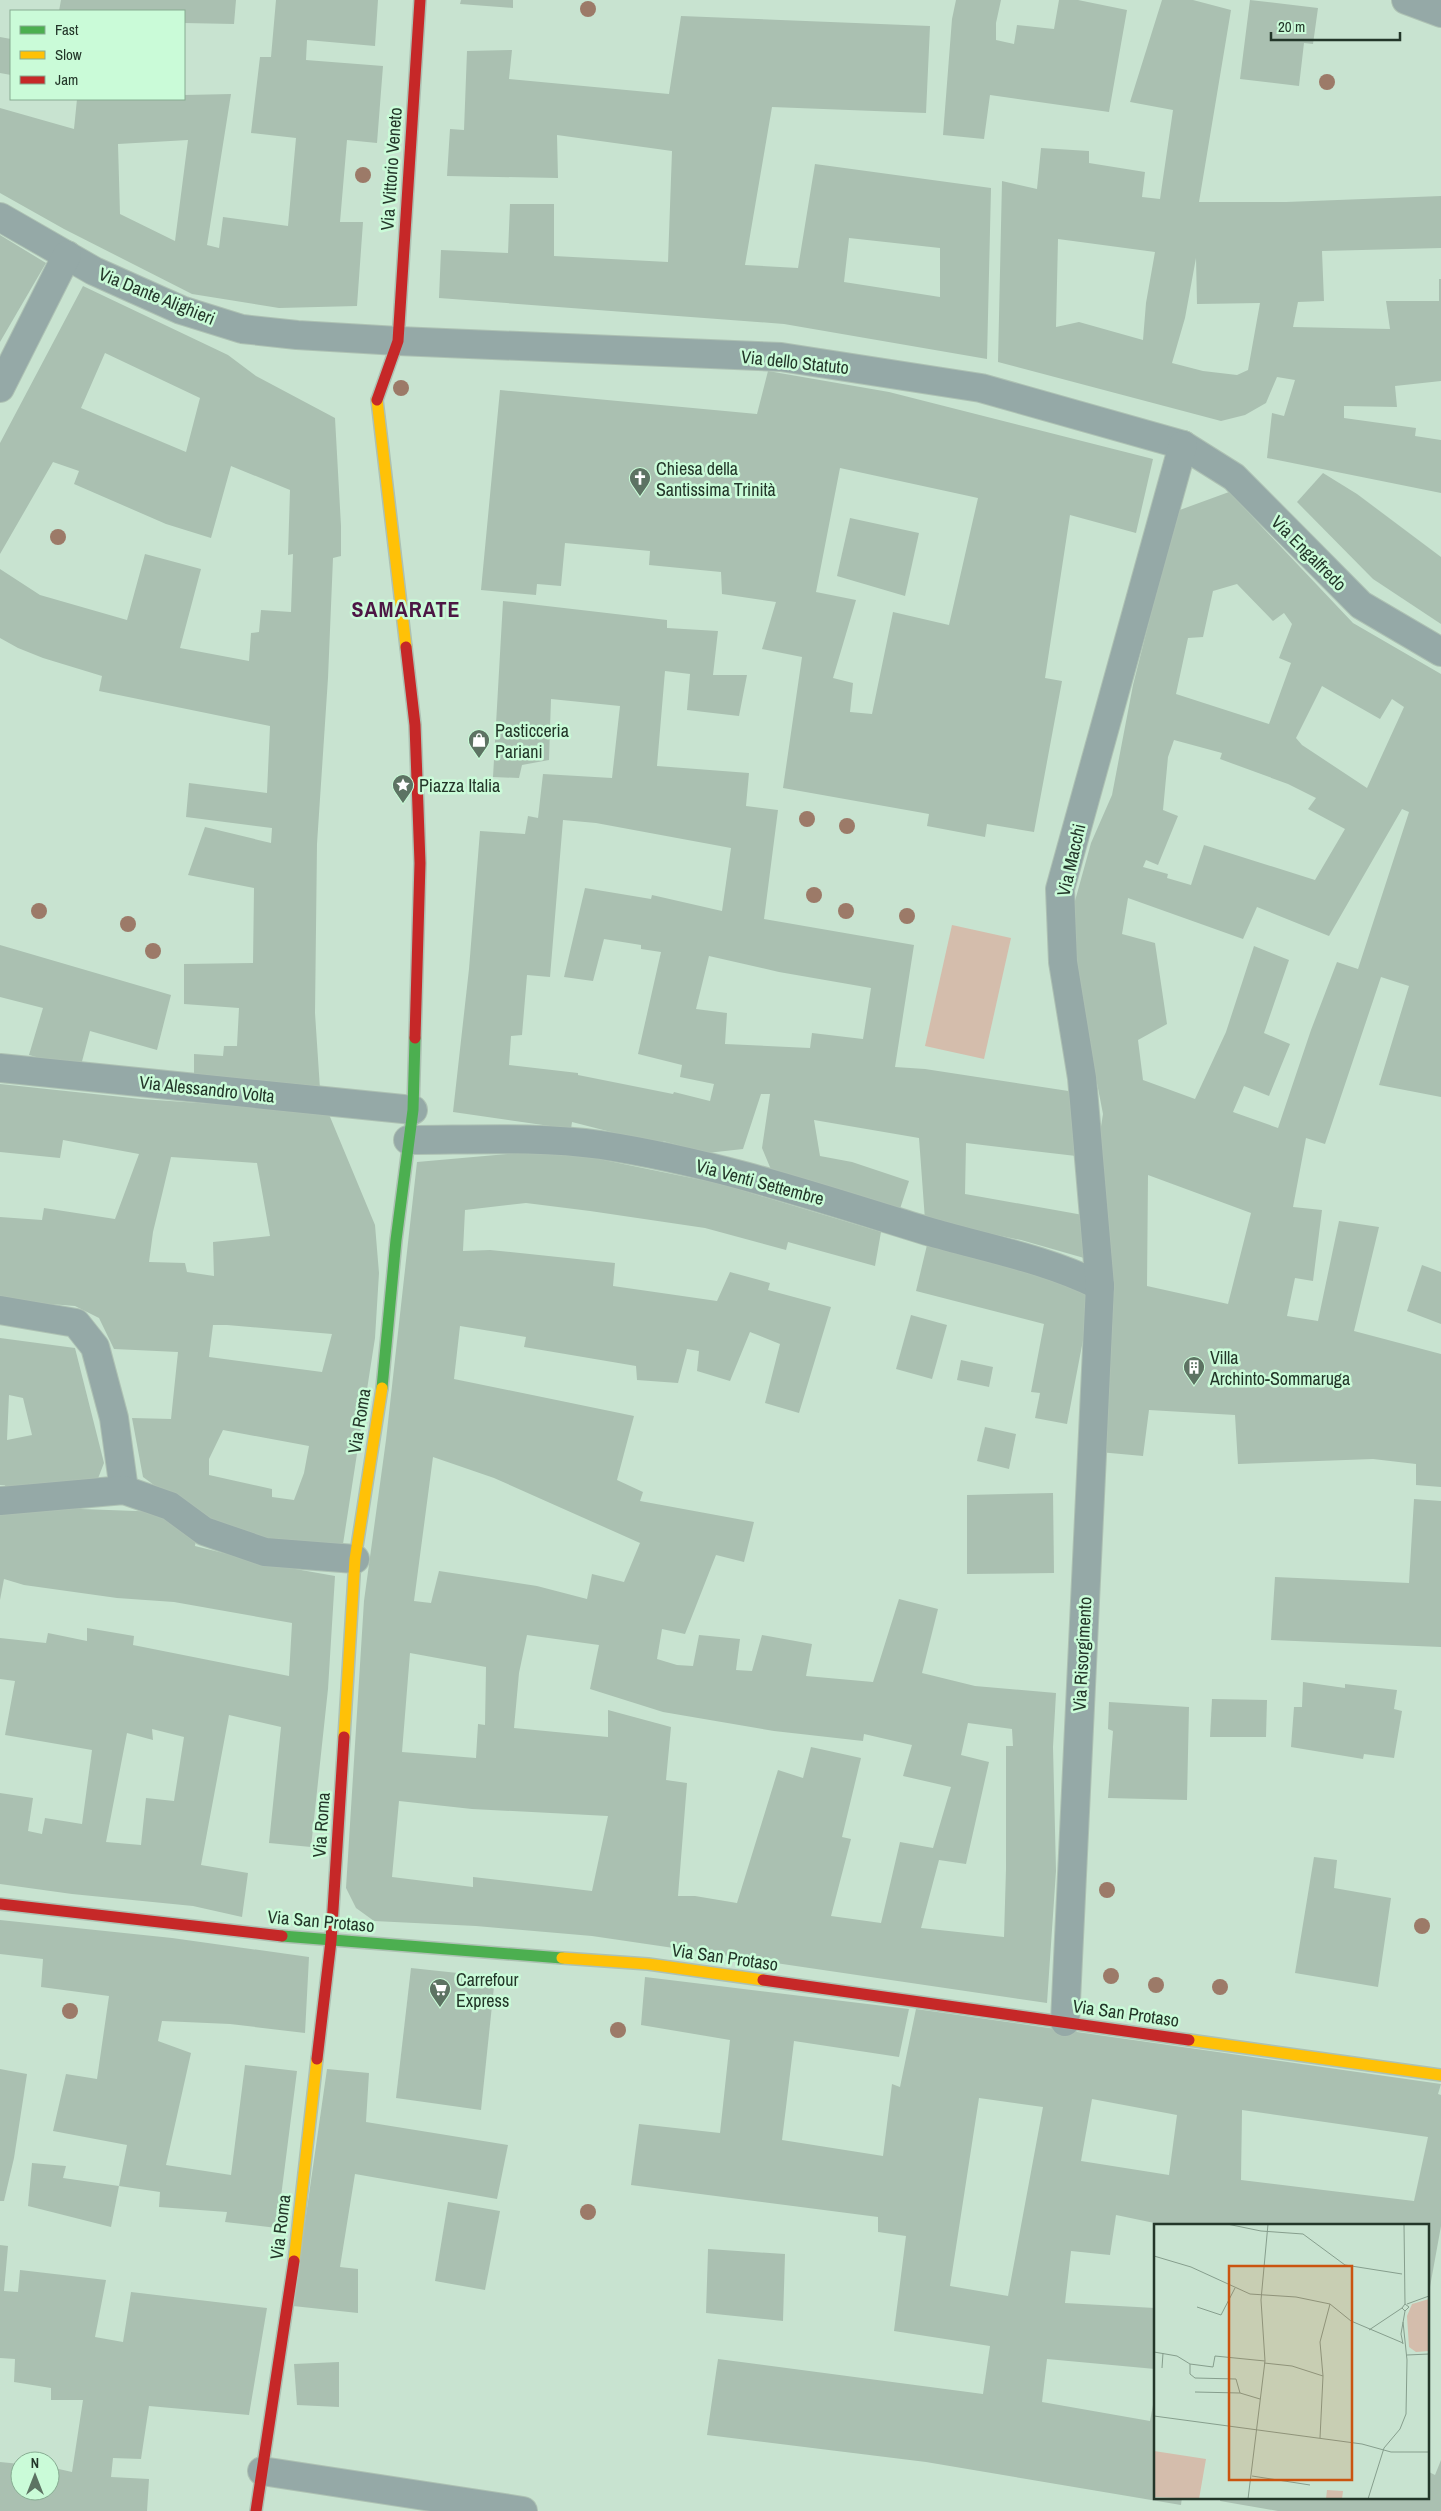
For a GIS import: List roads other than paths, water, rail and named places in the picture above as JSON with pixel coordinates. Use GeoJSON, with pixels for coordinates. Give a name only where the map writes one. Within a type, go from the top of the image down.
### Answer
{"type":"FeatureCollection","features":[{"type":"Feature","properties":{"kind":"street","name":"Via Vittorio Veneto"},"geometry":{"type":"LineString","coordinates":[[398,341],[420,0]]}},
{"type":"Feature","properties":{"kind":"street"},"geometry":{"type":"LineString","coordinates":[[1406,0],[1441,13]]}},
{"type":"Feature","properties":{"kind":"street","name":"Via Dante Alighieri"},"geometry":{"type":"LineString","coordinates":[[0,217],[94,271],[181,310],[242,329],[298,335],[398,341]]}},
{"type":"Feature","properties":{"kind":"street"},"geometry":{"type":"LineString","coordinates":[[0,388],[67,255]]}},
{"type":"Feature","properties":{"kind":"street","name":"Via dello Statuto"},"geometry":{"type":"LineString","coordinates":[[398,341],[781,357],[981,388],[1183,445]]}},
{"type":"Feature","properties":{"kind":"street"},"geometry":{"type":"LineString","coordinates":[[398,341],[377,397],[415,724],[420,863],[413,1110],[408,1140]]}},
{"type":"Feature","properties":{"kind":"street","name":"Via Engalfredo"},"geometry":{"type":"LineString","coordinates":[[1183,445],[1234,477],[1361,605],[1441,652]]}},
{"type":"Feature","properties":{"kind":"street","name":"Via Macchi"},"geometry":{"type":"LineString","coordinates":[[1100,1286],[1082,1078],[1062,962],[1060,889],[1183,445]]}},
{"type":"Feature","properties":{"kind":"street","name":"Via Alessandro Volta"},"geometry":{"type":"LineString","coordinates":[[0,1068],[413,1110]]}},
{"type":"Feature","properties":{"kind":"street","name":"Via Venti Settembre"},"geometry":{"type":"LineString","coordinates":[[408,1140],[514,1140],[600,1145],[721,1169],[966,1242],[1068,1270],[1100,1286]]}},
{"type":"Feature","properties":{"kind":"street","name":"Via Roma"},"geometry":{"type":"LineString","coordinates":[[256,2511],[288,2308],[331,1941],[355,1559],[382,1392],[396,1240],[408,1140]]}},
{"type":"Feature","properties":{"kind":"street","name":"Via Risorgimento"},"geometry":{"type":"LineString","coordinates":[[1065,2022],[1100,1286]]}},
{"type":"Feature","properties":{"kind":"street"},"geometry":{"type":"LineString","coordinates":[[0,1310],[76,1323],[95,1347],[114,1418],[124,1490]]}},
{"type":"Feature","properties":{"kind":"street"},"geometry":{"type":"LineString","coordinates":[[0,1501],[124,1490],[170,1506],[204,1531],[265,1552],[355,1559]]}},
{"type":"Feature","properties":{"kind":"street","name":"Via San Protaso"},"geometry":{"type":"LineString","coordinates":[[0,1904],[331,1941],[648,1964],[1441,2075]]}},
{"type":"Feature","properties":{"kind":"street"},"geometry":{"type":"LineString","coordinates":[[262,2471],[523,2511]]}},
{"type":"Feature","properties":{"kind":"place","name":"Chiesa della Santissima Trinità"},"geometry":{"type":"Point","coordinates":[640,497]}},
{"type":"Feature","properties":{"kind":"place","name":"Pasticceria Pariani"},"geometry":{"type":"Point","coordinates":[479,759]}},
{"type":"Feature","properties":{"kind":"place","name":"Piazza Italia"},"geometry":{"type":"Point","coordinates":[403,804]}},
{"type":"Feature","properties":{"kind":"place","name":"Villa Archinto-Sommaruga"},"geometry":{"type":"Point","coordinates":[1194,1386]}},
{"type":"Feature","properties":{"kind":"place","name":"Carrefour Express"},"geometry":{"type":"Point","coordinates":[440,2008]}},
{"type":"Feature","properties":{"kind":"district","name":"SAMARATE"},"geometry":{"type":"Point","coordinates":[406,609]}}]}
